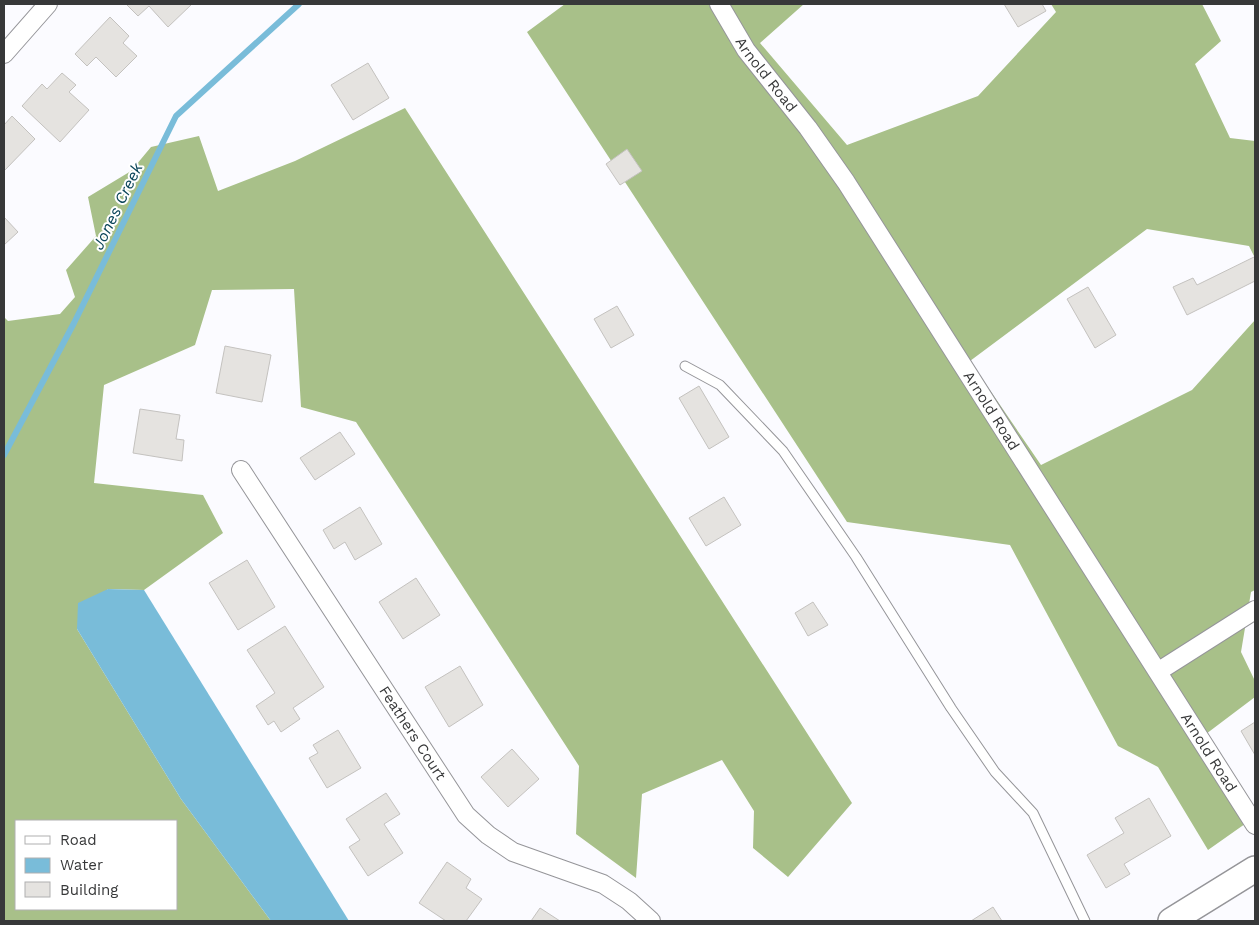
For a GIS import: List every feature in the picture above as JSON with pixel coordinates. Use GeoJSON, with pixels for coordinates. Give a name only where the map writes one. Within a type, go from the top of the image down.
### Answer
{"type":"FeatureCollection","features":[{"type":"Feature","properties":{"kind":"street"},"geometry":{"type":"LineString","coordinates":[[4,54],[48,4]]}},
{"type":"Feature","properties":{"kind":"street","name":"Arnold Road"},"geometry":{"type":"LineString","coordinates":[[719,4],[746,50],[808,128],[846,182],[1159,671],[1255,825]]}},
{"type":"Feature","properties":{"kind":"street","name":"Feathers Court"},"geometry":{"type":"LineString","coordinates":[[242,470],[466,815],[488,835],[513,852],[603,884],[629,900],[651,921]]}},
{"type":"Feature","properties":{"kind":"street"},"geometry":{"type":"LineString","coordinates":[[1159,671],[1255,610]]}},
{"type":"Feature","properties":{"kind":"street"},"geometry":{"type":"LineString","coordinates":[[1171,921],[1255,869]]}},
{"type":"Feature","properties":{"kind":"lane"},"geometry":{"type":"LineString","coordinates":[[685,366],[720,385],[783,451],[856,557],[951,708],[990,764],[1033,813],[1085,921]]}},
{"type":"Feature","properties":{"kind":"green space"},"geometry":{"type":"Polygon","coordinates":[[[565,4],[804,4],[760,43],[847,145],[978,96],[1056,12],[1051,4],[1202,4],[1221,41],[1195,64],[1230,138],[1255,141],[1255,258],[1249,246],[1147,229],[970,361],[1041,465],[1192,390],[1255,320],[1255,590],[1251,592],[1241,652],[1255,681],[1255,697],[1198,740],[1252,819],[1208,850],[1158,767],[1118,746],[1010,545],[847,522],[527,32],[565,4]]]}},
{"type":"Feature","properties":{"kind":"green space"},"geometry":{"type":"Polygon","coordinates":[[[405,108],[852,803],[788,877],[753,848],[754,811],[722,760],[642,794],[636,878],[576,834],[579,766],[356,422],[301,407],[294,289],[212,290],[195,345],[104,385],[94,483],[203,495],[223,533],[144,590],[108,589],[77,629],[181,799],[271,921],[4,921],[4,317],[8,321],[60,314],[75,297],[66,270],[96,236],[88,197],[131,171],[151,147],[199,136],[218,191],[295,161],[405,108]]]}},
{"type":"Feature","properties":{"kind":"water"},"geometry":{"type":"Polygon","coordinates":[[[108,589],[144,590],[349,921],[271,921],[181,799],[77,629],[78,603],[108,589]]]}},
{"type":"Feature","properties":{"kind":"building"},"geometry":{"type":"Polygon","coordinates":[[[126,4],[192,4],[168,27],[149,6],[138,16],[126,4]]]}},
{"type":"Feature","properties":{"kind":"building"},"geometry":{"type":"Polygon","coordinates":[[[1004,4],[1042,4],[1046,11],[1018,27],[1004,4]]]}},
{"type":"Feature","properties":{"kind":"building"},"geometry":{"type":"Polygon","coordinates":[[[110,17],[129,36],[123,43],[137,56],[116,77],[96,57],[87,66],[75,54],[110,17]]]}},
{"type":"Feature","properties":{"kind":"building"},"geometry":{"type":"Polygon","coordinates":[[[368,63],[389,98],[353,120],[331,85],[368,63]]]}},
{"type":"Feature","properties":{"kind":"building"},"geometry":{"type":"Polygon","coordinates":[[[62,73],[76,85],[69,92],[89,110],[60,142],[22,106],[42,84],[47,89],[62,73]]]}},
{"type":"Feature","properties":{"kind":"building"},"geometry":{"type":"Polygon","coordinates":[[[12,116],[35,139],[4,171],[4,125],[12,116]]]}},
{"type":"Feature","properties":{"kind":"building"},"geometry":{"type":"Polygon","coordinates":[[[627,149],[642,171],[620,185],[606,164],[627,149]]]}},
{"type":"Feature","properties":{"kind":"building"},"geometry":{"type":"Polygon","coordinates":[[[4,217],[18,232],[4,245],[4,217]]]}},
{"type":"Feature","properties":{"kind":"building"},"geometry":{"type":"Polygon","coordinates":[[[1254,257],[1255,281],[1187,315],[1173,287],[1193,278],[1197,285],[1254,257]]]}},
{"type":"Feature","properties":{"kind":"building"},"geometry":{"type":"Polygon","coordinates":[[[1088,287],[1116,335],[1095,348],[1067,299],[1088,287]]]}},
{"type":"Feature","properties":{"kind":"building"},"geometry":{"type":"Polygon","coordinates":[[[617,306],[634,335],[611,348],[594,319],[617,306]]]}},
{"type":"Feature","properties":{"kind":"building"},"geometry":{"type":"Polygon","coordinates":[[[225,346],[271,355],[262,402],[216,393],[225,346]]]}},
{"type":"Feature","properties":{"kind":"building"},"geometry":{"type":"Polygon","coordinates":[[[699,386],[729,437],[709,449],[679,398],[699,386]]]}},
{"type":"Feature","properties":{"kind":"building"},"geometry":{"type":"Polygon","coordinates":[[[140,409],[180,415],[176,439],[184,440],[182,461],[133,453],[140,409]]]}},
{"type":"Feature","properties":{"kind":"building"},"geometry":{"type":"Polygon","coordinates":[[[340,432],[355,454],[315,480],[300,458],[340,432]]]}},
{"type":"Feature","properties":{"kind":"building"},"geometry":{"type":"Polygon","coordinates":[[[724,497],[741,525],[706,546],[689,518],[724,497]]]}},
{"type":"Feature","properties":{"kind":"building"},"geometry":{"type":"Polygon","coordinates":[[[360,507],[382,544],[355,560],[345,542],[334,549],[323,530],[360,507]]]}},
{"type":"Feature","properties":{"kind":"building"},"geometry":{"type":"Polygon","coordinates":[[[247,560],[275,607],[238,630],[209,583],[247,560]]]}},
{"type":"Feature","properties":{"kind":"building"},"geometry":{"type":"Polygon","coordinates":[[[416,578],[440,615],[403,639],[379,602],[416,578]]]}},
{"type":"Feature","properties":{"kind":"building"},"geometry":{"type":"Polygon","coordinates":[[[813,602],[828,625],[808,636],[795,613],[813,602]]]}},
{"type":"Feature","properties":{"kind":"building"},"geometry":{"type":"Polygon","coordinates":[[[285,626],[324,687],[293,708],[300,719],[281,732],[274,721],[268,725],[256,706],[275,693],[247,650],[285,626]]]}},
{"type":"Feature","properties":{"kind":"building"},"geometry":{"type":"Polygon","coordinates":[[[460,666],[483,705],[449,727],[425,687],[460,666]]]}},
{"type":"Feature","properties":{"kind":"building"},"geometry":{"type":"Polygon","coordinates":[[[1255,722],[1255,755],[1241,731],[1255,722]]]}},
{"type":"Feature","properties":{"kind":"building"},"geometry":{"type":"Polygon","coordinates":[[[338,730],[361,768],[327,788],[309,758],[318,753],[313,745],[338,730]]]}},
{"type":"Feature","properties":{"kind":"building"},"geometry":{"type":"Polygon","coordinates":[[[512,749],[539,779],[508,807],[481,777],[512,749]]]}},
{"type":"Feature","properties":{"kind":"building"},"geometry":{"type":"Polygon","coordinates":[[[386,793],[400,814],[384,824],[403,853],[368,876],[349,847],[360,840],[346,819],[386,793]]]}},
{"type":"Feature","properties":{"kind":"building"},"geometry":{"type":"Polygon","coordinates":[[[1149,798],[1171,836],[1124,864],[1130,874],[1106,888],[1087,855],[1124,833],[1115,818],[1149,798]]]}},
{"type":"Feature","properties":{"kind":"building"},"geometry":{"type":"Polygon","coordinates":[[[447,862],[471,879],[466,888],[482,899],[466,921],[446,921],[419,903],[447,862]]]}},
{"type":"Feature","properties":{"kind":"building"},"geometry":{"type":"Polygon","coordinates":[[[993,907],[1002,921],[971,921],[993,907]]]}},
{"type":"Feature","properties":{"kind":"building"},"geometry":{"type":"Polygon","coordinates":[[[540,908],[560,921],[531,921],[540,908]]]}},
{"type":"Feature","properties":{"kind":"waterway","name":"Jones Creek"},"geometry":{"type":"LineString","coordinates":[[4,455],[74,323],[176,116],[299,4]]}}]}
